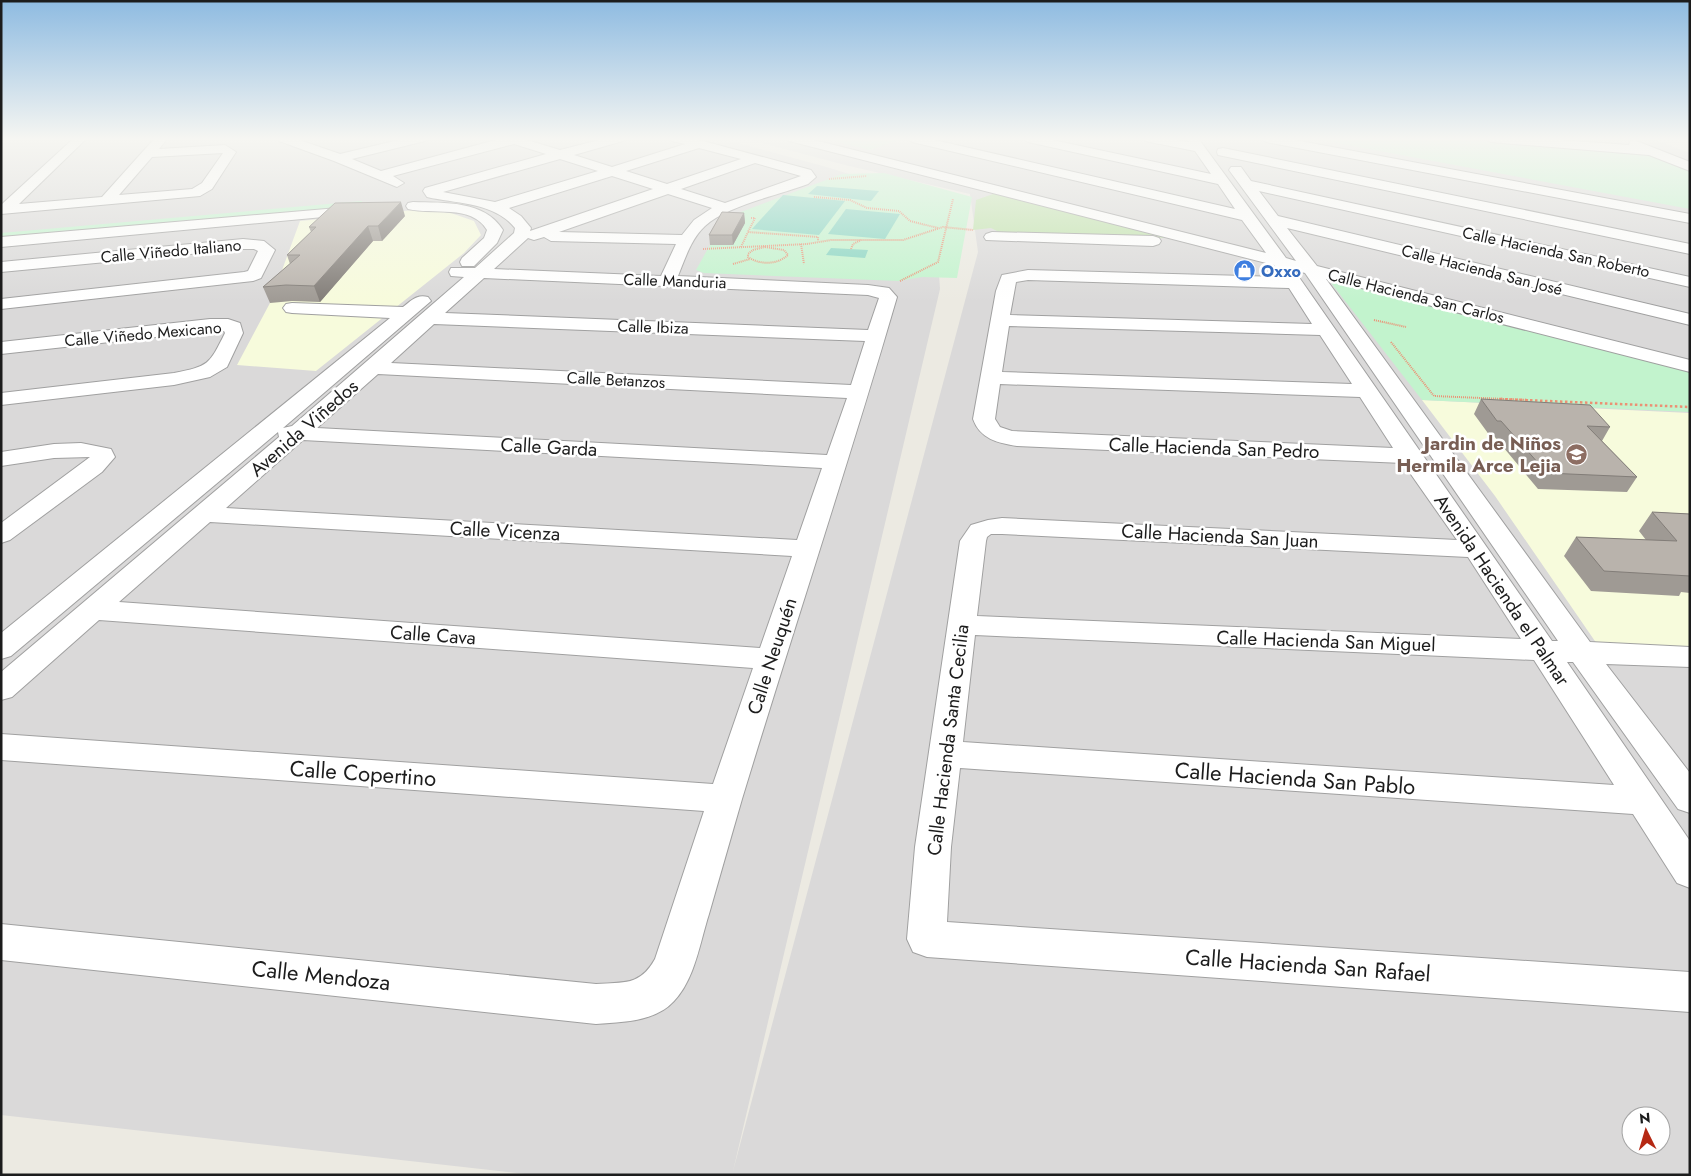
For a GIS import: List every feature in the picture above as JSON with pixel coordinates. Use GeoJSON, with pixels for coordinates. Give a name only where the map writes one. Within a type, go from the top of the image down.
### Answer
{"type":"FeatureCollection","features":[{"type":"Feature","properties":{"kind":"street"},"geometry":{"type":"LineString","coordinates":[[3,210],[22,193]]}},
{"type":"Feature","properties":{"kind":"street"},"geometry":{"type":"LineString","coordinates":[[106,201],[113,193]]}},
{"type":"Feature","properties":{"kind":"street"},"geometry":{"type":"LineString","coordinates":[[3,210],[182,193]]}},
{"type":"Feature","properties":{"kind":"street"},"geometry":{"type":"LineString","coordinates":[[409,193],[415,198]]}},
{"type":"Feature","properties":{"kind":"street"},"geometry":{"type":"LineString","coordinates":[[415,198],[432,193]]}},
{"type":"Feature","properties":{"kind":"street"},"geometry":{"type":"LineString","coordinates":[[496,207],[543,193]]}},
{"type":"Feature","properties":{"kind":"street"},"geometry":{"type":"LineString","coordinates":[[528,235],[656,193]]}},
{"type":"Feature","properties":{"kind":"street"},"geometry":{"type":"LineString","coordinates":[[680,193],[726,208]]}},
{"type":"Feature","properties":{"kind":"street"},"geometry":{"type":"LineString","coordinates":[[667,281],[688,240],[705,218],[726,208],[769,193]]}},
{"type":"Feature","properties":{"kind":"street"},"geometry":{"type":"LineString","coordinates":[[1009,193],[1280,262]]}},
{"type":"Feature","properties":{"kind":"street"},"geometry":{"type":"LineString","coordinates":[[1145,193],[1246,216]]}},
{"type":"Feature","properties":{"kind":"street","name":"Avenida Hacienda el Palmar"},"geometry":{"type":"LineString","coordinates":[[1238,193],[1246,216],[1280,262],[1303,277],[1690,799]]}},
{"type":"Feature","properties":{"kind":"street","name":"Avenida Hacienda el Palmar"},"geometry":{"type":"LineString","coordinates":[[1246,193],[1275,220],[1303,277],[1325,330],[1410,456],[1476,548],[1690,872]]}},
{"type":"Feature","properties":{"kind":"street","name":"Calle Hacienda San Roberto"},"geometry":{"type":"LineString","coordinates":[[1284,193],[1690,282]]}},
{"type":"Feature","properties":{"kind":"street"},"geometry":{"type":"LineString","coordinates":[[1432,193],[1690,249]]}},
{"type":"Feature","properties":{"kind":"street"},"geometry":{"type":"LineString","coordinates":[[1553,193],[1690,219]]}},
{"type":"Feature","properties":{"kind":"street"},"geometry":{"type":"LineString","coordinates":[[1589,193],[1690,212]]}},
{"type":"Feature","properties":{"kind":"street"},"geometry":{"type":"LineString","coordinates":[[1,242],[177,220],[415,198],[496,207],[518,219],[528,235]]}},
{"type":"Feature","properties":{"kind":"street","name":"Avenida Viñedos"},"geometry":{"type":"LineString","coordinates":[[1,649],[457,272],[491,240],[495,230],[486,218],[475,213],[440,207],[415,198]]}},
{"type":"Feature","properties":{"kind":"street"},"geometry":{"type":"LineString","coordinates":[[7,229],[177,220]]}},
{"type":"Feature","properties":{"kind":"street","name":"Calle Hacienda San José"},"geometry":{"type":"LineString","coordinates":[[1275,220],[1690,320]]}},
{"type":"Feature","properties":{"kind":"street"},"geometry":{"type":"LineString","coordinates":[[1,242],[15,233],[7,229]]}},
{"type":"Feature","properties":{"kind":"street"},"geometry":{"type":"LineString","coordinates":[[528,235],[688,240]]}},
{"type":"Feature","properties":{"kind":"street","name":"Avenida Viñedos"},"geometry":{"type":"LineString","coordinates":[[1,689],[298,434],[480,273],[528,235]]}},
{"type":"Feature","properties":{"kind":"street"},"geometry":{"type":"LineString","coordinates":[[992,237],[1194,241]]}},
{"type":"Feature","properties":{"kind":"street","name":"Calle Viñedo Italiano"},"geometry":{"type":"LineString","coordinates":[[1,267],[243,244],[258,244],[267,250],[255,274],[247,277],[1,304]]}},
{"type":"Feature","properties":{"kind":"street","name":"Calle Manduria"},"geometry":{"type":"LineString","coordinates":[[457,272],[667,281],[886,296]]}},
{"type":"Feature","properties":{"kind":"street","name":"Calle Hacienda San Carlos"},"geometry":{"type":"LineString","coordinates":[[1000,320],[1006,283],[1012,277],[1028,275],[1303,277],[1690,366]]}},
{"type":"Feature","properties":{"kind":"street","name":"Calle Neuquén"},"geometry":{"type":"LineString","coordinates":[[640,1001],[656,992],[667,980],[673,966],[806,549],[859,392],[886,296]]}},
{"type":"Feature","properties":{"kind":"street"},"geometry":{"type":"LineString","coordinates":[[292,308],[407,313]]}},
{"type":"Feature","properties":{"kind":"street","name":"Calle Ibiza"},"geometry":{"type":"LineString","coordinates":[[429,318],[876,336]]}},
{"type":"Feature","properties":{"kind":"street"},"geometry":{"type":"LineString","coordinates":[[1325,330],[1000,320],[992,378],[1367,391]]}},
{"type":"Feature","properties":{"kind":"street","name":"Calle Viñedo Mexicano"},"geometry":{"type":"LineString","coordinates":[[1,348],[210,325],[228,325],[233,327],[234,333],[220,364],[203,373],[174,379],[1,400]]}},
{"type":"Feature","properties":{"kind":"street","name":"Calle Betanzos"},"geometry":{"type":"LineString","coordinates":[[373,368],[859,392]]}},
{"type":"Feature","properties":{"kind":"street","name":"Calle Hacienda San Pedro"},"geometry":{"type":"LineString","coordinates":[[992,378],[984,419],[988,430],[1000,436],[1017,439],[1410,456]]}},
{"type":"Feature","properties":{"kind":"street","name":"Calle Garda"},"geometry":{"type":"LineString","coordinates":[[262,434],[298,434],[835,462]]}},
{"type":"Feature","properties":{"kind":"street"},"geometry":{"type":"LineString","coordinates":[[1,459],[78,449],[95,450],[102,454],[103,457],[94,467],[1,535]]}},
{"type":"Feature","properties":{"kind":"street","name":"Calle Vicenza"},"geometry":{"type":"LineString","coordinates":[[205,514],[806,549]]}},
{"type":"Feature","properties":{"kind":"street","name":"Calle Hacienda San Juan"},"geometry":{"type":"LineString","coordinates":[[973,542],[974,534],[978,530],[1002,526],[1476,548]]}},
{"type":"Feature","properties":{"kind":"street","name":"Calle Hacienda Santa Cecilia"},"geometry":{"type":"LineString","coordinates":[[927,939],[933,847],[973,542]]}},
{"type":"Feature","properties":{"kind":"street","name":"Calle Cava"},"geometry":{"type":"LineString","coordinates":[[94,610],[772,659]]}},
{"type":"Feature","properties":{"kind":"street","name":"Calle Hacienda San Miguel"},"geometry":{"type":"LineString","coordinates":[[962,625],[1690,657]]}},
{"type":"Feature","properties":{"kind":"street","name":"Calle Copertino"},"geometry":{"type":"LineString","coordinates":[[1,747],[725,799]]}},
{"type":"Feature","properties":{"kind":"street","name":"Calle Hacienda San Pablo"},"geometry":{"type":"LineString","coordinates":[[946,754],[1644,801]]}},
{"type":"Feature","properties":{"kind":"street","name":"Calle Hacienda San Rafael"},"geometry":{"type":"LineString","coordinates":[[927,939],[1690,992]]}},
{"type":"Feature","properties":{"kind":"street","name":"Calle Mendoza"},"geometry":{"type":"LineString","coordinates":[[1,942],[596,1004],[640,1001]]}},
{"type":"Feature","properties":{"kind":"path"},"geometry":{"type":"LineString","coordinates":[[813,197],[850,200],[867,208],[899,211],[910,221],[939,228],[987,232],[992,237]]}},
{"type":"Feature","properties":{"kind":"path"},"geometry":{"type":"LineString","coordinates":[[886,296],[938,262],[954,199],[945,197]]}},
{"type":"Feature","properties":{"kind":"path"},"geometry":{"type":"LineString","coordinates":[[741,248],[755,218],[745,218]]}},
{"type":"Feature","properties":{"kind":"path"},"geometry":{"type":"LineString","coordinates":[[688,240],[741,248],[801,244],[818,240],[883,242],[906,240],[939,228]]}},
{"type":"Feature","properties":{"kind":"path"},"geometry":{"type":"LineString","coordinates":[[748,232],[818,237],[818,240]]}},
{"type":"Feature","properties":{"kind":"path"},"geometry":{"type":"LineString","coordinates":[[851,249],[853,244],[861,240]]}},
{"type":"Feature","properties":{"kind":"path"},"geometry":{"type":"LineString","coordinates":[[801,244],[804,264]]}},
{"type":"Feature","properties":{"kind":"path"},"geometry":{"type":"LineString","coordinates":[[765,247],[778,248],[787,252],[786,257],[772,262],[754,261],[748,257],[748,254],[753,250],[765,247]]}},
{"type":"Feature","properties":{"kind":"path"},"geometry":{"type":"LineString","coordinates":[[1374,320],[1406,327]]}},
{"type":"Feature","properties":{"kind":"path"},"geometry":{"type":"LineString","coordinates":[[1434,396],[1690,407]]}},
{"type":"Feature","properties":{"kind":"shaded area"},"geometry":{"type":"Polygon","coordinates":[[[1,193],[911,193],[934,200],[940,289],[733,1171],[978,252],[970,194],[965,193],[1690,193],[1690,1175],[534,1175],[1,1115],[1,193]]]}},
{"type":"Feature","properties":{"kind":"shaded area"},"geometry":{"type":"Polygon","coordinates":[[[414,210],[451,213],[474,221],[481,235],[464,253],[316,371],[237,365],[270,303],[300,221],[414,210]]]}},
{"type":"Feature","properties":{"kind":"shaded area"},"geometry":{"type":"Polygon","coordinates":[[[1422,400],[1690,413],[1690,650],[1599,647],[1495,496],[1422,400]]]}},
{"type":"Feature","properties":{"kind":"green space"},"geometry":{"type":"Polygon","coordinates":[[[792,193],[957,193],[972,197],[957,278],[922,277],[899,281],[704,273],[696,270],[725,218],[792,193]]]}},
{"type":"Feature","properties":{"kind":"green space"},"geometry":{"type":"Polygon","coordinates":[[[809,193],[877,193],[871,201],[808,194],[809,193]]]}},
{"type":"Feature","properties":{"kind":"green space"},"geometry":{"type":"Polygon","coordinates":[[[996,193],[1168,238],[1001,233],[991,228],[973,230],[976,200],[996,193]]]}},
{"type":"Feature","properties":{"kind":"green space"},"geometry":{"type":"Polygon","coordinates":[[[1604,193],[1690,193],[1690,209],[1604,193]]]}},
{"type":"Feature","properties":{"kind":"green space"},"geometry":{"type":"Polygon","coordinates":[[[783,195],[845,201],[819,235],[752,229],[783,195]]]}},
{"type":"Feature","properties":{"kind":"green space"},"geometry":{"type":"Polygon","coordinates":[[[362,201],[361,208],[1,241],[1,233],[362,201]]]}},
{"type":"Feature","properties":{"kind":"green space"},"geometry":{"type":"Polygon","coordinates":[[[846,209],[900,214],[885,239],[828,234],[846,209]]]}},
{"type":"Feature","properties":{"kind":"green space"},"geometry":{"type":"Polygon","coordinates":[[[831,248],[868,250],[865,258],[826,255],[831,248]]]}},
{"type":"Feature","properties":{"kind":"green space"},"geometry":{"type":"Polygon","coordinates":[[[1328,279],[1690,370],[1690,412],[1422,400],[1328,279]]]}},
{"type":"Feature","properties":{"kind":"building"},"geometry":{"type":"Polygon","coordinates":[[[401,202],[378,226],[368,226],[314,286],[286,285],[263,287],[300,255],[287,255],[316,227],[309,227],[335,203],[401,202]]]}},
{"type":"Feature","properties":{"kind":"building"},"geometry":{"type":"Polygon","coordinates":[[[722,212],[744,213],[732,235],[709,235],[722,212]]]}},
{"type":"Feature","properties":{"kind":"building"},"geometry":{"type":"Polygon","coordinates":[[[1481,399],[1590,405],[1610,427],[1587,426],[1637,477],[1547,473],[1501,421],[1497,421],[1481,399]]]}},
{"type":"Feature","properties":{"kind":"building"},"geometry":{"type":"Polygon","coordinates":[[[1652,512],[1690,514],[1690,576],[1604,571],[1576,537],[1677,541],[1652,512]]]}},
{"type":"Feature","properties":{"kind":"place","name":"Oxxo"},"geometry":{"type":"Point","coordinates":[1245,271]}},
{"type":"Feature","properties":{"kind":"place","name":"Jardin de Niños Hermila Arce Lejia"},"geometry":{"type":"Point","coordinates":[1577,454]}}]}
